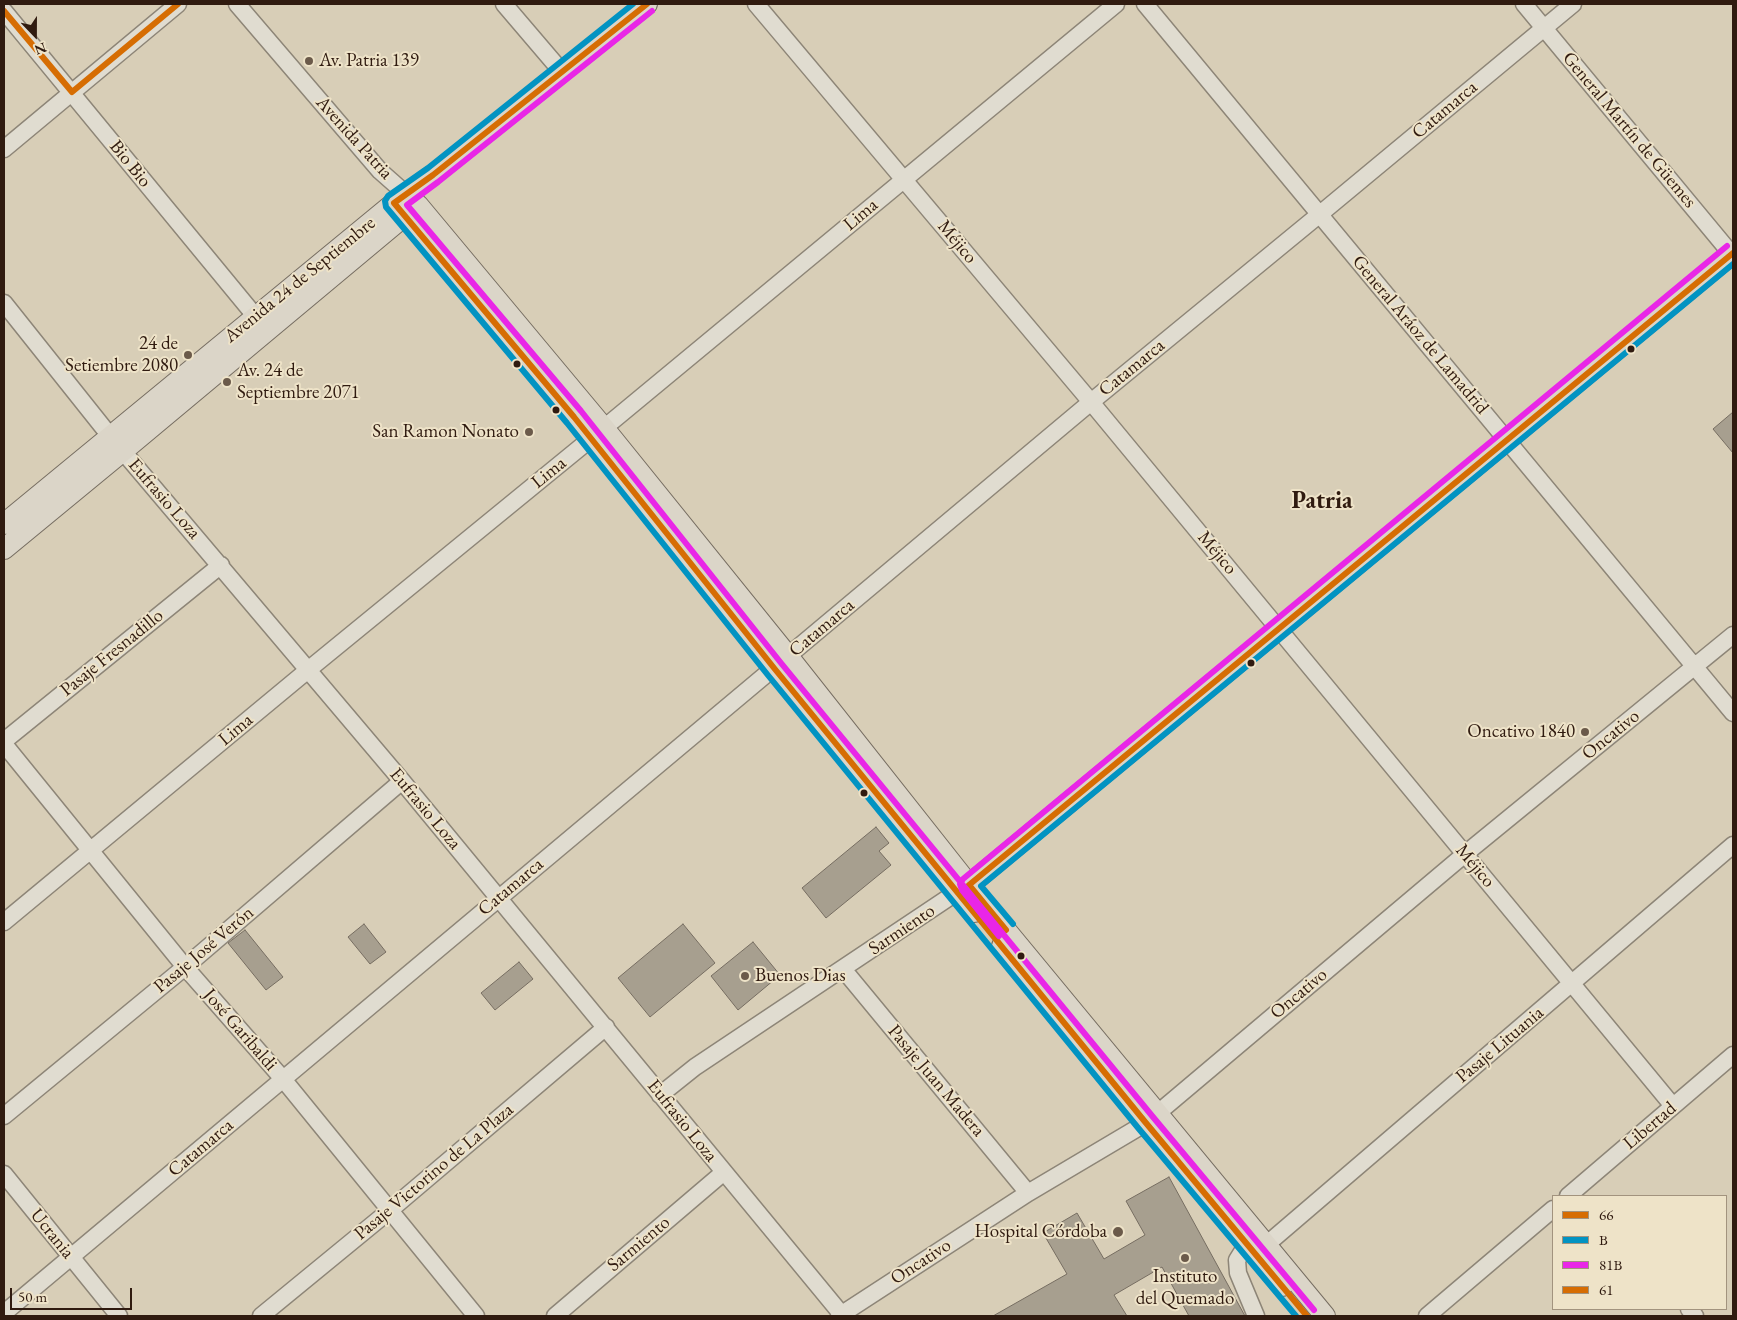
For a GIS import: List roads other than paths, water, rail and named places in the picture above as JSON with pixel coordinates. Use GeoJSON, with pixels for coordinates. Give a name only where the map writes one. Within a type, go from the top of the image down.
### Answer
{"type":"FeatureCollection","features":[{"type":"Feature","properties":{"kind":"main road","name":"Avenida 24 de Septiembre"},"geometry":{"type":"LineString","coordinates":[[4,524],[117,444],[385,232],[433,175],[647,4]]}},
{"type":"Feature","properties":{"kind":"main road","name":"Avenida 24 de Septiembre"},"geometry":{"type":"LineString","coordinates":[[4,549],[256,317],[406,205]]}},
{"type":"Feature","properties":{"kind":"main road","name":"Avenida Patria"},"geometry":{"type":"LineString","coordinates":[[406,205],[597,434],[963,888],[1256,1244],[1307,1316]]}},
{"type":"Feature","properties":{"kind":"main road","name":"Sarmiento"},"geometry":{"type":"LineString","coordinates":[[963,888],[1733,254]]}},
{"type":"Feature","properties":{"kind":"main road","name":"Avenida Patria"},"geometry":{"type":"LineString","coordinates":[[1256,1244],[1326,1316]]}},
{"type":"Feature","properties":{"kind":"street"},"geometry":{"type":"LineString","coordinates":[[4,148],[178,4]]}},
{"type":"Feature","properties":{"kind":"street","name":"Avenida Patria"},"geometry":{"type":"LineString","coordinates":[[237,4],[380,171],[406,205]]}},
{"type":"Feature","properties":{"kind":"street"},"geometry":{"type":"LineString","coordinates":[[504,4],[562,72]]}},
{"type":"Feature","properties":{"kind":"street","name":"Méjico"},"geometry":{"type":"LineString","coordinates":[[756,4],[1091,402],[1674,1106]]}},
{"type":"Feature","properties":{"kind":"street","name":"Lima"},"geometry":{"type":"LineString","coordinates":[[4,922],[1116,4]]}},
{"type":"Feature","properties":{"kind":"street","name":"General Aráoz de Lamadrid"},"geometry":{"type":"LineString","coordinates":[[1145,4],[1733,713]]}},
{"type":"Feature","properties":{"kind":"street","name":"General Martín de Güemes"},"geometry":{"type":"LineString","coordinates":[[1524,4],[1733,254]]}},
{"type":"Feature","properties":{"kind":"street","name":"Catamarca"},"geometry":{"type":"LineString","coordinates":[[4,1313],[498,897],[1091,402],[1573,4]]}},
{"type":"Feature","properties":{"kind":"street","name":"Bio Bio"},"geometry":{"type":"LineString","coordinates":[[4,11],[256,317]]}},
{"type":"Feature","properties":{"kind":"street","name":"Eufrasio Loza"},"geometry":{"type":"LineString","coordinates":[[4,303],[117,444],[221,565],[606,1026],[660,1095],[841,1315]]}},
{"type":"Feature","properties":{"kind":"street","name":"Pasaje Fresnadillo"},"geometry":{"type":"LineString","coordinates":[[4,742],[221,565]]}},
{"type":"Feature","properties":{"kind":"street","name":"Oncativo"},"geometry":{"type":"LineString","coordinates":[[841,1315],[1028,1193],[1152,1118],[1465,854],[1733,634]]}},
{"type":"Feature","properties":{"kind":"street","name":"José Garibaldi"},"geometry":{"type":"LineString","coordinates":[[4,742],[185,967],[283,1079],[476,1316]]}},
{"type":"Feature","properties":{"kind":"street","name":"Pasaje José Verón"},"geometry":{"type":"LineString","coordinates":[[4,1116],[185,967],[402,781]]}},
{"type":"Feature","properties":{"kind":"street","name":"Pasaje Lituania"},"geometry":{"type":"LineString","coordinates":[[1256,1244],[1572,984],[1733,844]]}},
{"type":"Feature","properties":{"kind":"street","name":"Sarmiento"},"geometry":{"type":"LineString","coordinates":[[660,1095],[695,1067],[963,888]]}},
{"type":"Feature","properties":{"kind":"street","name":"Pasaje Juan Madera"},"geometry":{"type":"LineString","coordinates":[[843,969],[1028,1193]]}},
{"type":"Feature","properties":{"kind":"street","name":"Pasaje Victorino de La Plaza"},"geometry":{"type":"LineString","coordinates":[[261,1316],[389,1211],[606,1026]]}},
{"type":"Feature","properties":{"kind":"street","name":"Libertad"},"geometry":{"type":"LineString","coordinates":[[1578,1193],[1733,1055]]}},
{"type":"Feature","properties":{"kind":"street","name":"Sarmiento"},"geometry":{"type":"LineString","coordinates":[[554,1316],[724,1172]]}},
{"type":"Feature","properties":{"kind":"street","name":"Ucrania"},"geometry":{"type":"LineString","coordinates":[[4,1174],[118,1316]]}},
{"type":"Feature","properties":{"kind":"street"},"geometry":{"type":"LineString","coordinates":[[1427,1316],[1552,1209]]}},
{"type":"Feature","properties":{"kind":"street"},"geometry":{"type":"LineString","coordinates":[[1256,1244],[1237,1260],[1238,1273],[1256,1316]]}},
{"type":"Feature","properties":{"kind":"place","name":"Av. Patria 139"},"geometry":{"type":"Point","coordinates":[309,61]}},
{"type":"Feature","properties":{"kind":"place","name":"24 de Setiembre 2080"},"geometry":{"type":"Point","coordinates":[188,355]}},
{"type":"Feature","properties":{"kind":"place","name":"Av. 24 de Septiembre 2071"},"geometry":{"type":"Point","coordinates":[227,382]}},
{"type":"Feature","properties":{"kind":"place","name":"San Ramon Nonato"},"geometry":{"type":"Point","coordinates":[529,432]}},
{"type":"Feature","properties":{"kind":"place","name":"Oncativo 1840"},"geometry":{"type":"Point","coordinates":[1585,732]}},
{"type":"Feature","properties":{"kind":"place","name":"Buenos Dias"},"geometry":{"type":"Point","coordinates":[745,976]}},
{"type":"Feature","properties":{"kind":"place","name":"Hospital Córdoba"},"geometry":{"type":"Point","coordinates":[1118,1232]}},
{"type":"Feature","properties":{"kind":"place","name":"Instituto del Quemado"},"geometry":{"type":"Point","coordinates":[1185,1258]}},
{"type":"Feature","properties":{"kind":"district","name":"Patria"},"geometry":{"type":"Point","coordinates":[1322,501]}}]}
